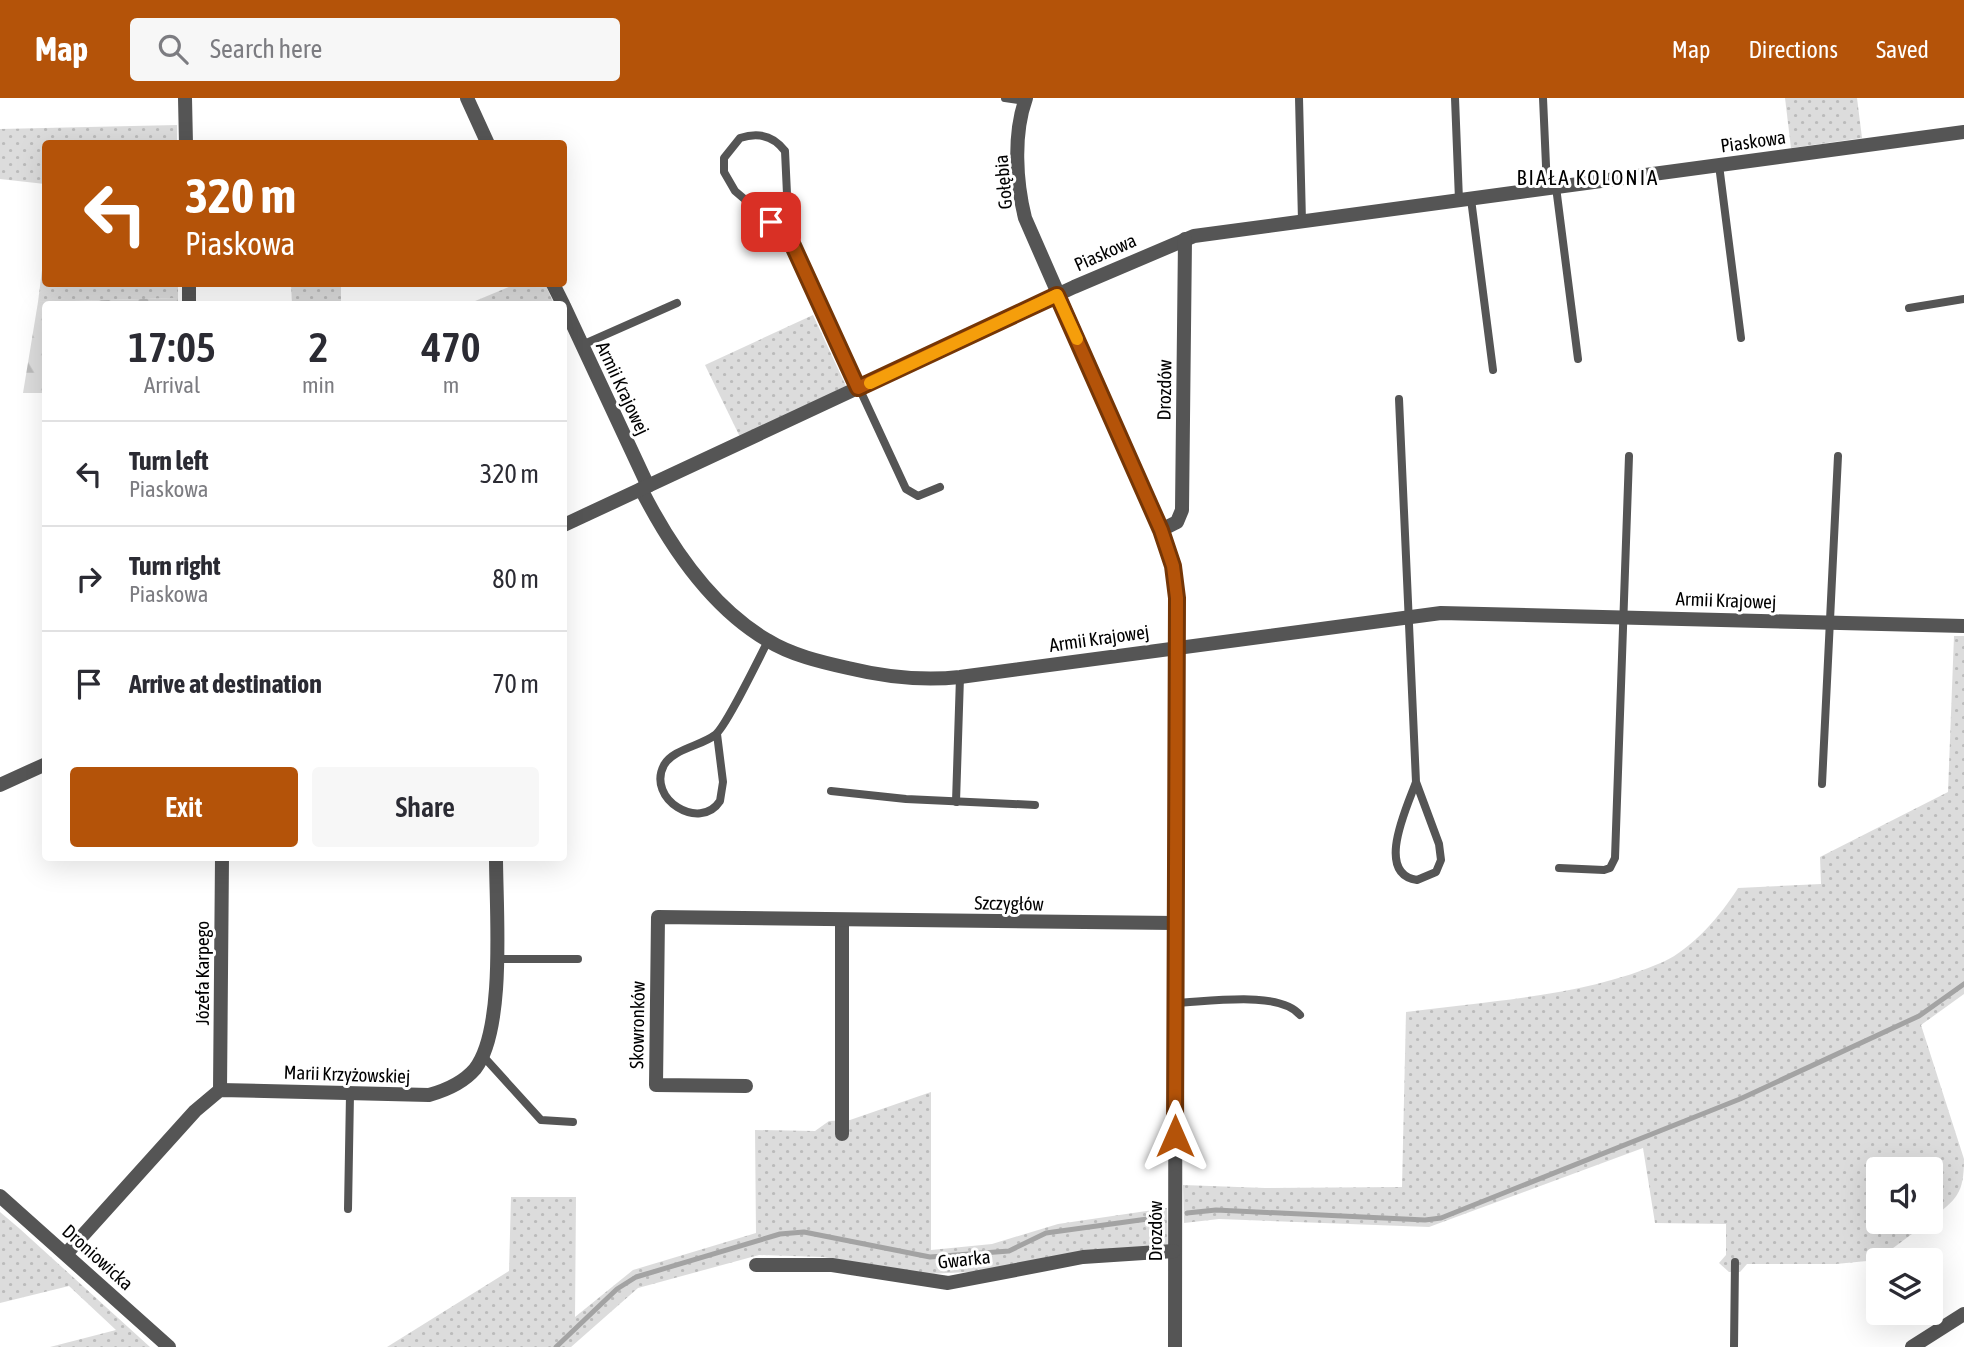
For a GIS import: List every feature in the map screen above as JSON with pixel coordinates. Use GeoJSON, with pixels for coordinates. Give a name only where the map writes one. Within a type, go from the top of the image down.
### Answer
{"type":"FeatureCollection","features":[{"type":"Feature","properties":{"kind":"street"},"geometry":{"type":"LineString","coordinates":[[185,98],[186,140]]}},
{"type":"Feature","properties":{"kind":"street"},"geometry":{"type":"LineString","coordinates":[[467,98],[486,140]]}},
{"type":"Feature","properties":{"kind":"street","name":"Gołębia"},"geometry":{"type":"LineString","coordinates":[[1025,99],[1019,139],[1021,202],[1057,295]]}},
{"type":"Feature","properties":{"kind":"street","name":"Piaskowa"},"geometry":{"type":"LineString","coordinates":[[567,524],[1057,295],[1185,239],[1964,132]]}},
{"type":"Feature","properties":{"kind":"street","name":"Drozdów"},"geometry":{"type":"LineString","coordinates":[[1161,530],[1177,522],[1182,510],[1185,239]]}},
{"type":"Feature","properties":{"kind":"street","name":"Drozdów"},"geometry":{"type":"LineString","coordinates":[[1057,295],[1161,530],[1176,583],[1175,1347]]}},
{"type":"Feature","properties":{"kind":"street","name":"Armii Krajowej"},"geometry":{"type":"LineString","coordinates":[[567,313],[666,535],[706,587],[738,618],[768,641],[814,659],[860,671],[908,678],[960,677],[1409,616],[1452,613],[1964,626]]}},
{"type":"Feature","properties":{"kind":"street"},"geometry":{"type":"LineString","coordinates":[[0,785],[42,766]]}},
{"type":"Feature","properties":{"kind":"street","name":"Józefa Karpego"},"geometry":{"type":"LineString","coordinates":[[220,1090],[222,861]]}},
{"type":"Feature","properties":{"kind":"street","name":"Marii Krzyżowskiej"},"geometry":{"type":"LineString","coordinates":[[220,1090],[429,1095],[461,1082],[483,1056],[492,1026],[496,861]]}},
{"type":"Feature","properties":{"kind":"street","name":"Szczygłów"},"geometry":{"type":"LineString","coordinates":[[658,917],[1175,923]]}},
{"type":"Feature","properties":{"kind":"street","name":"Skowronków"},"geometry":{"type":"LineString","coordinates":[[658,917],[656,1085],[746,1086]]}},
{"type":"Feature","properties":{"kind":"street"},"geometry":{"type":"LineString","coordinates":[[842,920],[842,1133]]}},
{"type":"Feature","properties":{"kind":"street"},"geometry":{"type":"LineString","coordinates":[[66,1254],[195,1111],[220,1090]]}},
{"type":"Feature","properties":{"kind":"street","name":"Droniowicka"},"geometry":{"type":"LineString","coordinates":[[0,1196],[169,1347]]}},
{"type":"Feature","properties":{"kind":"street","name":"Gwarka"},"geometry":{"type":"LineString","coordinates":[[756,1265],[832,1265],[948,1283],[1083,1257],[1174,1251]]}},
{"type":"Feature","properties":{"kind":"street"},"geometry":{"type":"LineString","coordinates":[[1912,1347],[1964,1314]]}},
{"type":"Feature","properties":{"kind":"lane","name":"Gołębia"},"geometry":{"type":"LineString","coordinates":[[1005,98],[1025,99]]}},
{"type":"Feature","properties":{"kind":"lane"},"geometry":{"type":"LineString","coordinates":[[1299,98],[1302,221]]}},
{"type":"Feature","properties":{"kind":"lane"},"geometry":{"type":"LineString","coordinates":[[1455,98],[1465,200],[1493,370]]}},
{"type":"Feature","properties":{"kind":"lane"},"geometry":{"type":"LineString","coordinates":[[1543,98],[1551,188],[1578,359]]}},
{"type":"Feature","properties":{"kind":"lane"},"geometry":{"type":"LineString","coordinates":[[789,237],[735,191],[726,178],[724,158],[740,138],[761,135],[776,141],[785,151],[789,237],[858,388],[906,489],[920,496],[940,487]]}},
{"type":"Feature","properties":{"kind":"lane"},"geometry":{"type":"LineString","coordinates":[[1719,165],[1741,338]]}},
{"type":"Feature","properties":{"kind":"lane"},"geometry":{"type":"LineString","coordinates":[[1909,307],[1964,299]]}},
{"type":"Feature","properties":{"kind":"lane"},"geometry":{"type":"LineString","coordinates":[[582,345],[677,303]]}},
{"type":"Feature","properties":{"kind":"lane"},"geometry":{"type":"LineString","coordinates":[[1399,399],[1416,782],[1437,835],[1441,860],[1436,872],[1417,880],[1404,876],[1400,871],[1395,849],[1416,782]]}},
{"type":"Feature","properties":{"kind":"lane"},"geometry":{"type":"LineString","coordinates":[[1559,868],[1604,870],[1614,864],[1629,456]]}},
{"type":"Feature","properties":{"kind":"lane"},"geometry":{"type":"LineString","coordinates":[[1822,784],[1838,456]]}},
{"type":"Feature","properties":{"kind":"lane"},"geometry":{"type":"LineString","coordinates":[[717,734],[723,782],[720,801],[705,813],[676,807],[666,799],[661,788],[664,766],[671,758],[717,734],[768,641]]}},
{"type":"Feature","properties":{"kind":"lane"},"geometry":{"type":"LineString","coordinates":[[956,802],[960,677]]}},
{"type":"Feature","properties":{"kind":"lane"},"geometry":{"type":"LineString","coordinates":[[831,791],[956,802],[1035,805]]}},
{"type":"Feature","properties":{"kind":"lane"},"geometry":{"type":"LineString","coordinates":[[495,959],[578,959]]}},
{"type":"Feature","properties":{"kind":"lane"},"geometry":{"type":"LineString","coordinates":[[1175,1003],[1270,1000],[1286,1003],[1300,1015]]}},
{"type":"Feature","properties":{"kind":"lane"},"geometry":{"type":"LineString","coordinates":[[483,1056],[541,1120],[572,1122]]}},
{"type":"Feature","properties":{"kind":"lane"},"geometry":{"type":"LineString","coordinates":[[348,1209],[350,1094]]}},
{"type":"Feature","properties":{"kind":"lane"},"geometry":{"type":"LineString","coordinates":[[1734,1347],[1735,1262]]}},
{"type":"Feature","properties":{"kind":"green space"},"geometry":{"type":"Polygon","coordinates":[[[1785,98],[1857,98],[1862,138],[1791,148],[1785,98]]]}},
{"type":"Feature","properties":{"kind":"green space"},"geometry":{"type":"Polygon","coordinates":[[[177,125],[177,140],[42,140],[42,184],[0,179],[0,129],[177,125]]]}},
{"type":"Feature","properties":{"kind":"green space"},"geometry":{"type":"Polygon","coordinates":[[[42,270],[42,287],[178,287],[178,298],[38,302],[42,270]]]}},
{"type":"Feature","properties":{"kind":"green space"},"geometry":{"type":"Polygon","coordinates":[[[291,287],[341,287],[341,301],[292,301],[291,287]]]}},
{"type":"Feature","properties":{"kind":"green space"},"geometry":{"type":"Polygon","coordinates":[[[509,287],[546,287],[553,301],[475,301],[509,287]]]}},
{"type":"Feature","properties":{"kind":"green space"},"geometry":{"type":"Polygon","coordinates":[[[178,298],[178,301],[73,301],[178,298]]]}},
{"type":"Feature","properties":{"kind":"green space"},"geometry":{"type":"Polygon","coordinates":[[[38,302],[42,302],[42,393],[23,393],[38,302]]]}},
{"type":"Feature","properties":{"kind":"green space"},"geometry":{"type":"Polygon","coordinates":[[[813,315],[846,386],[740,437],[705,365],[813,315]]]}},
{"type":"Feature","properties":{"kind":"green space"},"geometry":{"type":"Polygon","coordinates":[[[1954,636],[1964,636],[1964,994],[1921,1025],[1964,1159],[1962,1180],[1957,1195],[1943,1210],[1943,1157],[1866,1157],[1866,1234],[1912,1234],[1893,1248],[1866,1248],[1866,1261],[1836,1264],[1747,1264],[1740,1272],[1729,1272],[1719,1263],[1726,1255],[1726,1224],[1655,1223],[1643,1148],[1429,1227],[1219,1219],[1184,1223],[1183,1185],[1265,1188],[1402,1187],[1406,1012],[1570,990],[1602,983],[1663,962],[1685,949],[1705,930],[1738,888],[1821,884],[1820,857],[1948,792],[1954,636]]]}},
{"type":"Feature","properties":{"kind":"green space"},"geometry":{"type":"Polygon","coordinates":[[[931,1092],[931,1250],[992,1244],[1058,1224],[1167,1208],[1168,1248],[988,1271],[928,1274],[823,1257],[759,1255],[638,1288],[571,1347],[387,1347],[509,1271],[511,1197],[576,1197],[575,1317],[633,1270],[756,1233],[755,1130],[815,1131],[829,1121],[850,1120],[931,1092]]]}},
{"type":"Feature","properties":{"kind":"green space"},"geometry":{"type":"Polygon","coordinates":[[[0,1212],[150,1347],[50,1347],[116,1330],[69,1286],[0,1303],[0,1212]]]}},
{"type":"Feature","properties":{"kind":"waterway"},"geometry":{"type":"LineString","coordinates":[[1187,1213],[1216,1210],[1425,1220],[1441,1218],[1740,1099],[1919,1016],[1964,984]]}},
{"type":"Feature","properties":{"kind":"waterway"},"geometry":{"type":"LineString","coordinates":[[556,1347],[617,1289],[636,1277],[780,1234],[804,1232],[930,1257],[1009,1251],[1046,1233],[1162,1217]]}},
{"type":"Feature","properties":{"kind":"slow traffic"},"geometry":{"type":"LineString","coordinates":[[870,383],[1057,295],[1077,339]]}},
{"type":"Feature","properties":{"kind":"district","name":"BIAŁA KOLONIA"},"geometry":{"type":"Point","coordinates":[1588,178]}},
{"type":"Feature","properties":{"kind":"route"},"geometry":{"type":"LineString","coordinates":[[771,222],[789,237],[858,388],[1057,295],[1155,515],[1173,566],[1177,598],[1175,1136]]}}]}
